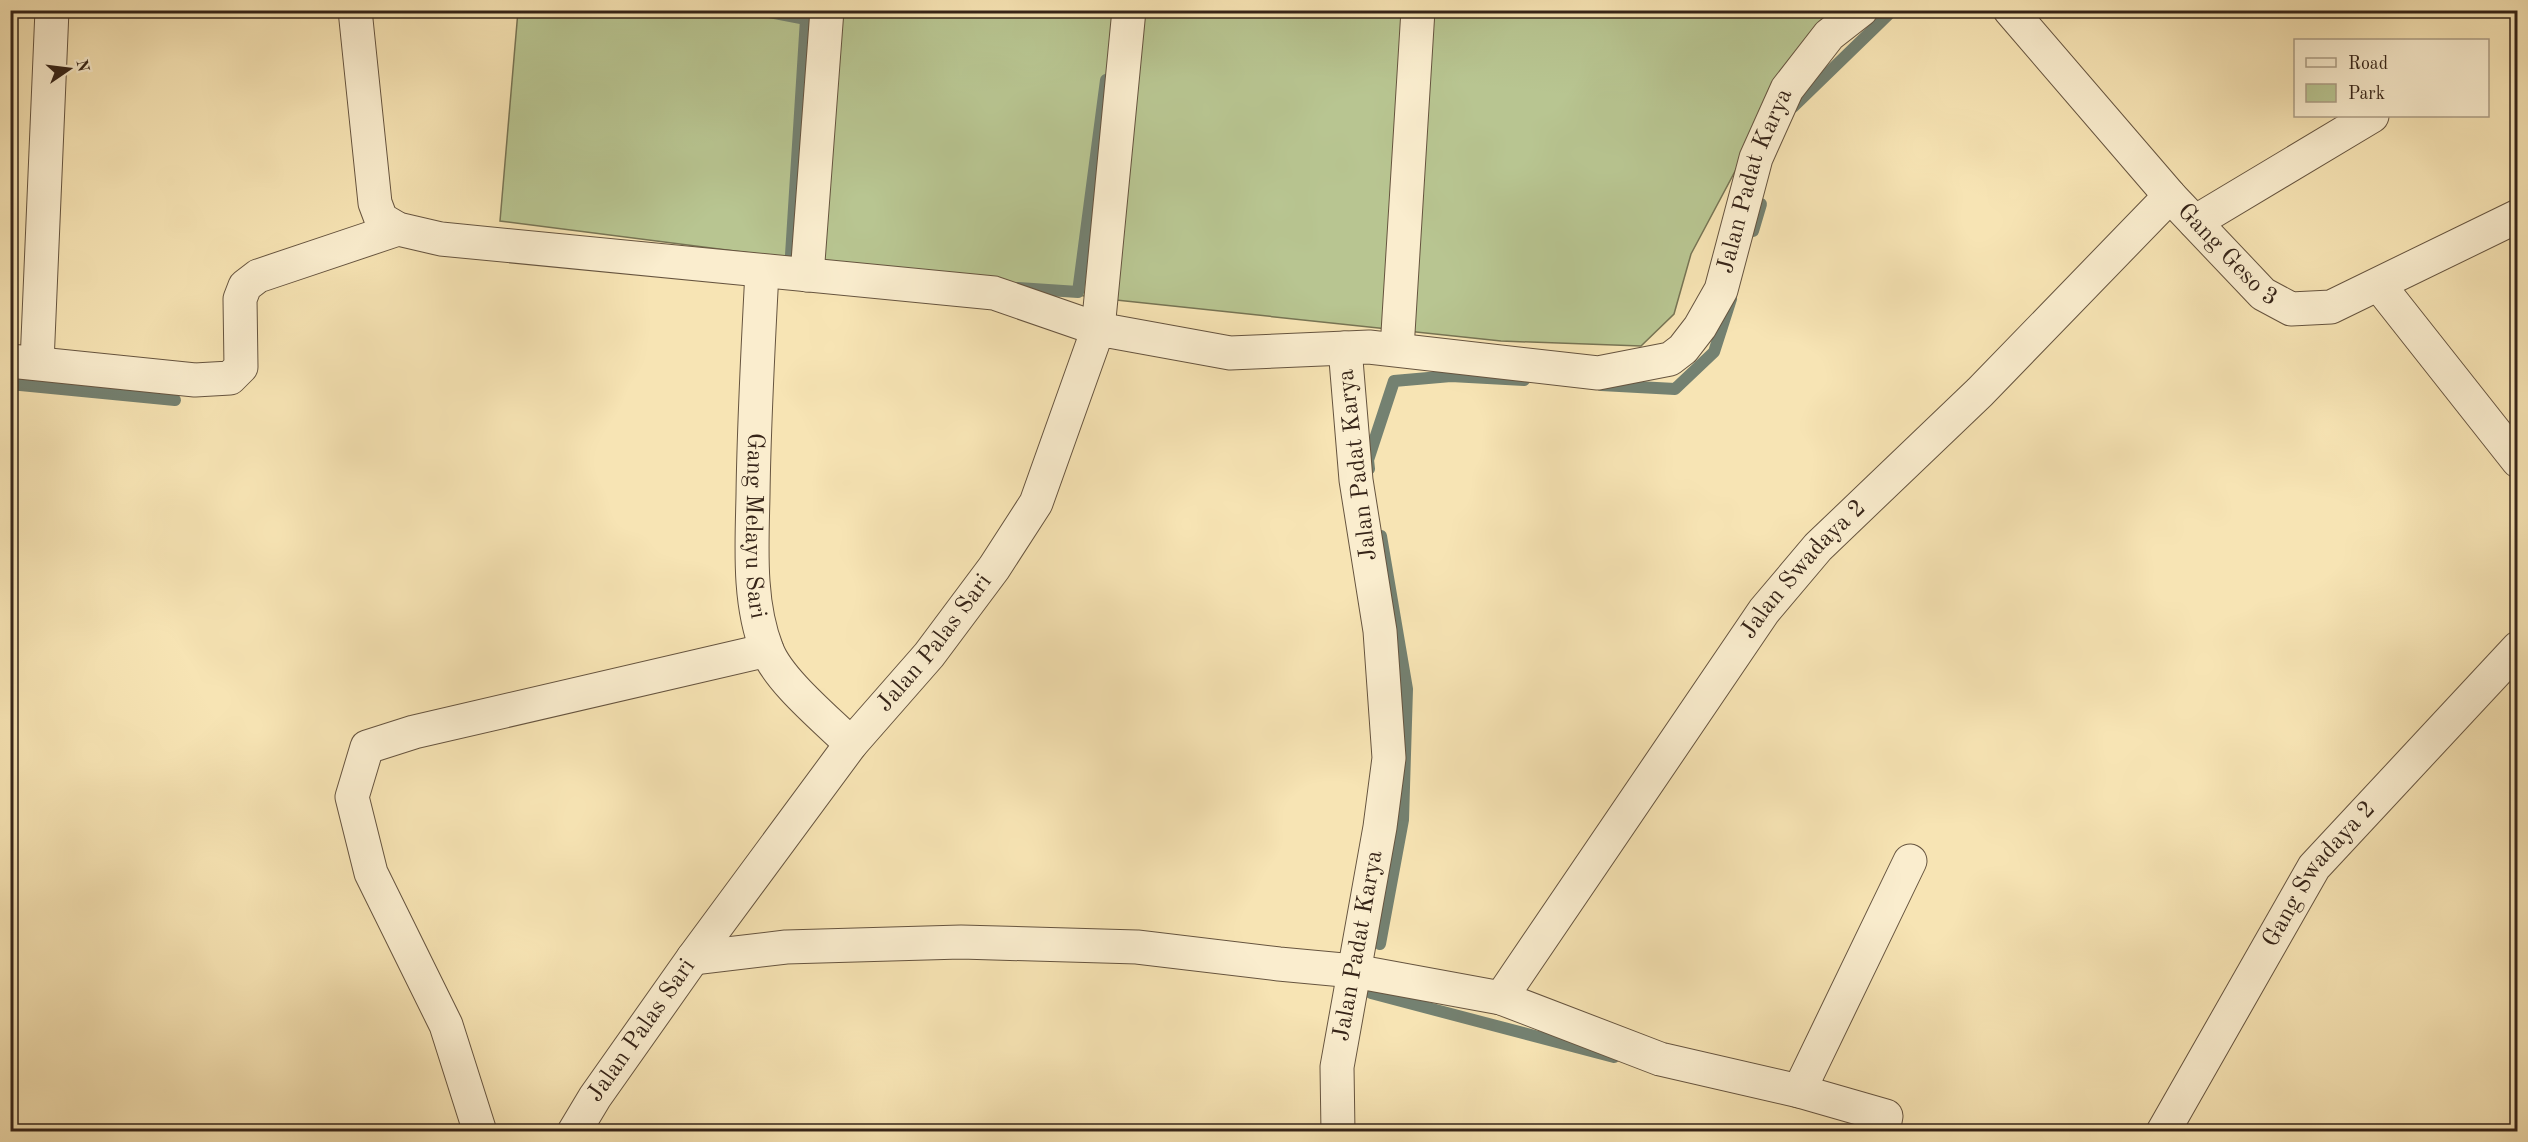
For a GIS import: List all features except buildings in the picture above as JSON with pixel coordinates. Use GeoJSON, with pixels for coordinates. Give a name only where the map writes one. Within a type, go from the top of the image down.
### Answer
{"type":"FeatureCollection","features":[{"type":"Feature","properties":{"kind":"street"},"geometry":{"type":"LineString","coordinates":[[52,10],[24,362],[195,380],[230,378],[241,367],[240,299],[245,286],[258,276],[398,228]]}},
{"type":"Feature","properties":{"kind":"street"},"geometry":{"type":"LineString","coordinates":[[355,10],[375,203],[381,219],[398,228],[441,239],[994,293],[1098,329],[1230,353],[1345,348]]}},
{"type":"Feature","properties":{"kind":"street"},"geometry":{"type":"LineString","coordinates":[[807,275],[827,10]]}},
{"type":"Feature","properties":{"kind":"street","name":"Jalan Palas Sari"},"geometry":{"type":"LineString","coordinates":[[574,1131],[595,1097],[693,958],[851,744],[929,655],[994,568],[1036,503],[1098,329],[1129,10]]}},
{"type":"Feature","properties":{"kind":"street"},"geometry":{"type":"LineString","coordinates":[[1397,348],[1418,10]]}},
{"type":"Feature","properties":{"kind":"street","name":"Jalan Padat Karya"},"geometry":{"type":"LineString","coordinates":[[1338,1131],[1337,1068],[1380,827],[1389,758],[1380,631],[1356,480],[1345,348],[1397,348],[1598,373],[1670,359],[1683,349],[1700,327],[1721,290],[1756,158],[1787,90],[1829,36],[1861,10]]}},
{"type":"Feature","properties":{"kind":"street","name":"Gang Geso 3"},"geometry":{"type":"LineString","coordinates":[[2010,10],[2170,196],[2263,294],[2291,309],[2331,307],[2517,216]]}},
{"type":"Feature","properties":{"kind":"street"},"geometry":{"type":"LineString","coordinates":[[2195,222],[2370,117]]}},
{"type":"Feature","properties":{"kind":"street","name":"Jalan Swadaya 2"},"geometry":{"type":"LineString","coordinates":[[1501,998],[1764,612],[1818,547],[1980,392],[2170,196]]}},
{"type":"Feature","properties":{"kind":"street","name":"Gang Melayu Sari"},"geometry":{"type":"LineString","coordinates":[[762,272],[754,402],[752,551],[757,612],[767,650],[778,672],[851,744]]}},
{"type":"Feature","properties":{"kind":"street"},"geometry":{"type":"LineString","coordinates":[[2379,285],[2517,461]]}},
{"type":"Feature","properties":{"kind":"street","name":"Gang Swadaya 2"},"geometry":{"type":"LineString","coordinates":[[2163,1131],[2314,867],[2517,648]]}},
{"type":"Feature","properties":{"kind":"street"},"geometry":{"type":"LineString","coordinates":[[480,1131],[446,1025],[371,873],[352,797],[367,747],[414,732],[767,650]]}},
{"type":"Feature","properties":{"kind":"street"},"geometry":{"type":"LineString","coordinates":[[1799,1090],[1910,861]]}},
{"type":"Feature","properties":{"kind":"street"},"geometry":{"type":"LineString","coordinates":[[693,958],[786,947],[961,942],[1137,946],[1354,971],[1501,998],[1660,1059],[1799,1090],[1886,1116],[1883,1131]]}},
{"type":"Feature","properties":{"kind":"green space"},"geometry":{"type":"Polygon","coordinates":[[[518,11],[1839,11],[1781,85],[1691,254],[1674,314],[1641,346],[1501,341],[1116,300],[500,221],[518,11]]]}},
{"type":"Feature","properties":{"kind":"waterway"},"geometry":{"type":"LineString","coordinates":[[758,10],[806,19],[791,255]]}},
{"type":"Feature","properties":{"kind":"waterway"},"geometry":{"type":"LineString","coordinates":[[1793,107],[1893,10]]}},
{"type":"Feature","properties":{"kind":"waterway"},"geometry":{"type":"LineString","coordinates":[[1018,288],[1078,292],[1106,80]]}},
{"type":"Feature","properties":{"kind":"waterway"},"geometry":{"type":"LineString","coordinates":[[1753,231],[1761,204]]}},
{"type":"Feature","properties":{"kind":"waterway"},"geometry":{"type":"LineString","coordinates":[[1601,385],[1675,389],[1714,352],[1731,299]]}},
{"type":"Feature","properties":{"kind":"waterway"},"geometry":{"type":"LineString","coordinates":[[1369,469],[1368,460],[1394,381],[1451,376],[1524,380]]}},
{"type":"Feature","properties":{"kind":"waterway"},"geometry":{"type":"LineString","coordinates":[[10,384],[175,400]]}},
{"type":"Feature","properties":{"kind":"waterway"},"geometry":{"type":"LineString","coordinates":[[1380,944],[1403,820],[1407,689],[1381,536]]}},
{"type":"Feature","properties":{"kind":"waterway"},"geometry":{"type":"LineString","coordinates":[[1371,993],[1614,1057]]}}]}
